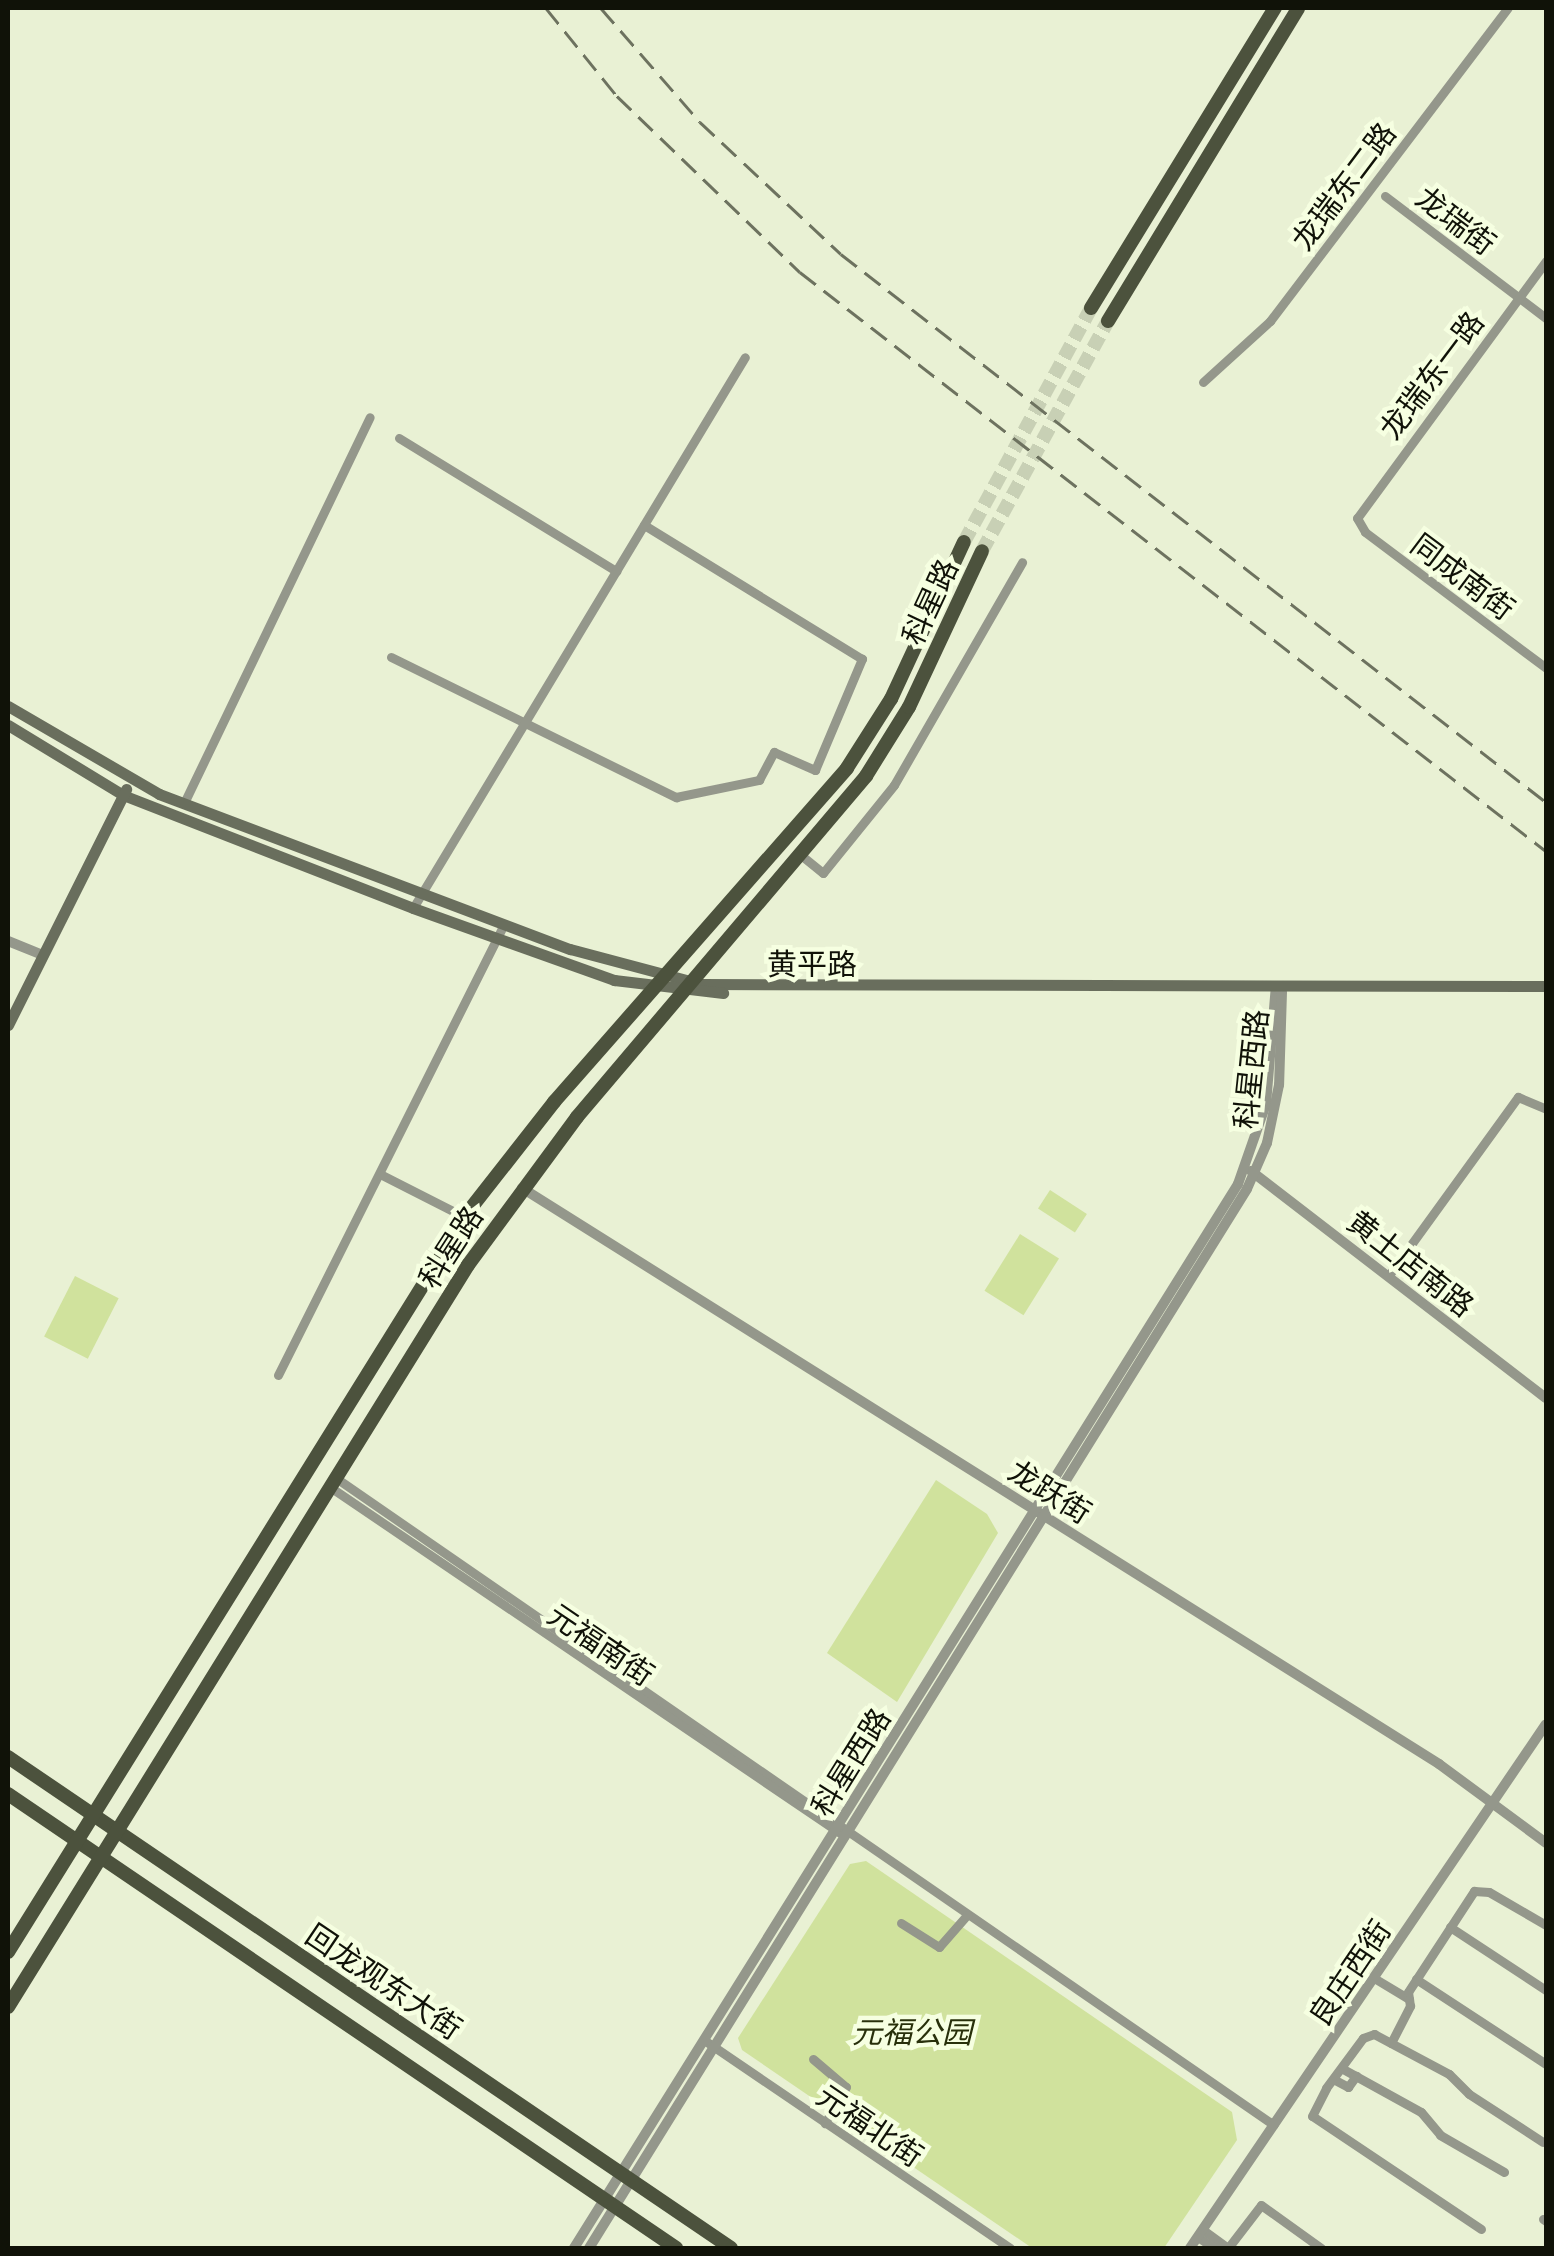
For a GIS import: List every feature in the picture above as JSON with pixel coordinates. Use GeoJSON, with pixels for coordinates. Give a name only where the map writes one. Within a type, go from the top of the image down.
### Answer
{"type":"FeatureCollection","features":[{"type":"Feature","properties":{"kind":"main road"},"geometry":{"type":"LineString","coordinates":[[1092,308],[1275,8]]}},
{"type":"Feature","properties":{"kind":"main road"},"geometry":{"type":"LineString","coordinates":[[1108,321],[1298,8]]}},
{"type":"Feature","properties":{"kind":"main road","name":"科星路"},"geometry":{"type":"LineString","coordinates":[[8,1952],[471,1208],[664,976],[857,755],[898,683],[964,542]]}},
{"type":"Feature","properties":{"kind":"main road","name":"科星路"},"geometry":{"type":"LineString","coordinates":[[8,2006],[333,1483],[522,1188],[802,856],[891,738],[982,551]]}},
{"type":"Feature","properties":{"kind":"main road","name":"黄平路"},"geometry":{"type":"LineString","coordinates":[[8,706],[130,781],[184,804],[420,894],[688,987]]}},
{"type":"Feature","properties":{"kind":"main road","name":"黄平路"},"geometry":{"type":"LineString","coordinates":[[8,724],[123,795],[497,939],[653,989],[1546,989]]}},
{"type":"Feature","properties":{"kind":"main road"},"geometry":{"type":"LineString","coordinates":[[8,1025],[130,781]]}},
{"type":"Feature","properties":{"kind":"main road","name":"回龙观东大街"},"geometry":{"type":"LineString","coordinates":[[8,1757],[731,2248]]}},
{"type":"Feature","properties":{"kind":"main road","name":"回龙观东大街"},"geometry":{"type":"LineString","coordinates":[[8,1794],[676,2248]]}},
{"type":"Feature","properties":{"kind":"street","name":"龙瑞东二路"},"geometry":{"type":"LineString","coordinates":[[1203,382],[1270,321],[1508,8]]}},
{"type":"Feature","properties":{"kind":"street","name":"龙瑞街"},"geometry":{"type":"LineString","coordinates":[[1385,196],[1546,318]]}},
{"type":"Feature","properties":{"kind":"street","name":"龙瑞东一路"},"geometry":{"type":"LineString","coordinates":[[1357,518],[1546,262]]}},
{"type":"Feature","properties":{"kind":"street"},"geometry":{"type":"LineString","coordinates":[[413,908],[746,357]]}},
{"type":"Feature","properties":{"kind":"street"},"geometry":{"type":"LineString","coordinates":[[184,804],[370,417]]}},
{"type":"Feature","properties":{"kind":"street"},"geometry":{"type":"LineString","coordinates":[[399,438],[616,571]]}},
{"type":"Feature","properties":{"kind":"street","name":"同成南街"},"geometry":{"type":"LineString","coordinates":[[1357,518],[1362,529],[1546,668]]}},
{"type":"Feature","properties":{"kind":"street"},"geometry":{"type":"LineString","coordinates":[[392,658],[676,798],[759,780],[774,752],[815,770],[862,659],[644,525]]}},
{"type":"Feature","properties":{"kind":"street"},"geometry":{"type":"LineString","coordinates":[[802,856],[822,873],[894,785],[1022,562]]}},
{"type":"Feature","properties":{"kind":"street"},"geometry":{"type":"LineString","coordinates":[[278,1374],[504,924]]}},
{"type":"Feature","properties":{"kind":"street"},"geometry":{"type":"LineString","coordinates":[[8,941],[42,955]]}},
{"type":"Feature","properties":{"kind":"street","name":"科星西路"},"geometry":{"type":"LineString","coordinates":[[589,2248],[610,2203],[847,1833],[1250,1171],[1276,1106],[1276,990]]}},
{"type":"Feature","properties":{"kind":"street"},"geometry":{"type":"LineString","coordinates":[[1388,1275],[1518,1098],[1546,1109]]}},
{"type":"Feature","properties":{"kind":"street","name":"黄土店南路"},"geometry":{"type":"LineString","coordinates":[[1250,1171],[1546,1398]]}},
{"type":"Feature","properties":{"kind":"street"},"geometry":{"type":"LineString","coordinates":[[380,1174],[451,1210]]}},
{"type":"Feature","properties":{"kind":"street","name":"龙跃街"},"geometry":{"type":"LineString","coordinates":[[522,1188],[1493,1802],[1546,1844]]}},
{"type":"Feature","properties":{"kind":"street","name":"元福南街"},"geometry":{"type":"LineString","coordinates":[[333,1483],[1274,2125]]}},
{"type":"Feature","properties":{"kind":"street","name":"科星西路"},"geometry":{"type":"LineString","coordinates":[[709,2044],[837,1827],[1040,1513]]}},
{"type":"Feature","properties":{"kind":"street","name":"良庄西街"},"geometry":{"type":"LineString","coordinates":[[1190,2248],[1546,1724]]}},
{"type":"Feature","properties":{"kind":"street"},"geometry":{"type":"LineString","coordinates":[[1390,2043],[1416,1980],[1479,1889],[1546,1924]]}},
{"type":"Feature","properties":{"kind":"street"},"geometry":{"type":"LineString","coordinates":[[901,1923],[942,1947],[968,1916]]}},
{"type":"Feature","properties":{"kind":"street"},"geometry":{"type":"LineString","coordinates":[[1450,1927],[1546,1990]]}},
{"type":"Feature","properties":{"kind":"street"},"geometry":{"type":"LineString","coordinates":[[1376,1975],[1408,1995]]}},
{"type":"Feature","properties":{"kind":"street"},"geometry":{"type":"LineString","coordinates":[[1416,1980],[1546,2064]]}},
{"type":"Feature","properties":{"kind":"street"},"geometry":{"type":"LineString","coordinates":[[1481,2229],[1312,2116],[1366,2035],[1450,2074],[1543,2142]]}},
{"type":"Feature","properties":{"kind":"street","name":"元福北街"},"geometry":{"type":"LineString","coordinates":[[709,2044],[1010,2248]]}},
{"type":"Feature","properties":{"kind":"street"},"geometry":{"type":"LineString","coordinates":[[813,2059],[846,2090],[825,2123]]}},
{"type":"Feature","properties":{"kind":"street"},"geometry":{"type":"LineString","coordinates":[[1343,2069],[1421,2112],[1440,2135],[1504,2172]]}},
{"type":"Feature","properties":{"kind":"street"},"geometry":{"type":"LineString","coordinates":[[1335,2080],[1348,2088],[1356,2076]]}},
{"type":"Feature","properties":{"kind":"street","name":"科星西路"},"geometry":{"type":"LineString","coordinates":[[574,2248],[610,2203]]}},
{"type":"Feature","properties":{"kind":"street"},"geometry":{"type":"LineString","coordinates":[[1230,2246],[1261,2204],[1321,2248]]}},
{"type":"Feature","properties":{"kind":"street"},"geometry":{"type":"LineString","coordinates":[[1200,2234],[1244,2248]]}},
{"type":"Feature","properties":{"kind":"street"},"geometry":{"type":"LineString","coordinates":[[1200,2234],[1214,2248]]}},
{"type":"Feature","properties":{"kind":"green space"},"geometry":{"type":"Polygon","coordinates":[[[1050,1190],[1087,1214],[1075,1232],[1038,1208],[1050,1190]]]}},
{"type":"Feature","properties":{"kind":"green space"},"geometry":{"type":"Polygon","coordinates":[[[1020,1234],[1059,1258],[1024,1315],[984,1291],[1020,1234]]]}},
{"type":"Feature","properties":{"kind":"green space"},"geometry":{"type":"Polygon","coordinates":[[[75,1276],[119,1298],[88,1359],[44,1337],[75,1276]]]}},
{"type":"Feature","properties":{"kind":"green space"},"geometry":{"type":"Polygon","coordinates":[[[936,1480],[987,1514],[998,1533],[897,1702],[827,1653],[936,1480]]]}},
{"type":"Feature","properties":{"kind":"green space","name":"元福公园"},"geometry":{"type":"Polygon","coordinates":[[[866,1861],[1232,2112],[1237,2140],[1164,2248],[1032,2248],[742,2050],[738,2038],[850,1864],[866,1861]]]}},
{"type":"Feature","properties":{"kind":"tunnel"},"geometry":{"type":"LineString","coordinates":[[964,542],[1091,308]]}},
{"type":"Feature","properties":{"kind":"tunnel"},"geometry":{"type":"LineString","coordinates":[[982,551],[1108,321]]}},
{"type":"Feature","properties":{"kind":"railway"},"geometry":{"type":"LineString","coordinates":[[546,8],[617,96],[800,272],[1546,851]]}},
{"type":"Feature","properties":{"kind":"railway"},"geometry":{"type":"LineString","coordinates":[[601,8],[700,122],[841,254],[1546,802]]}}]}
